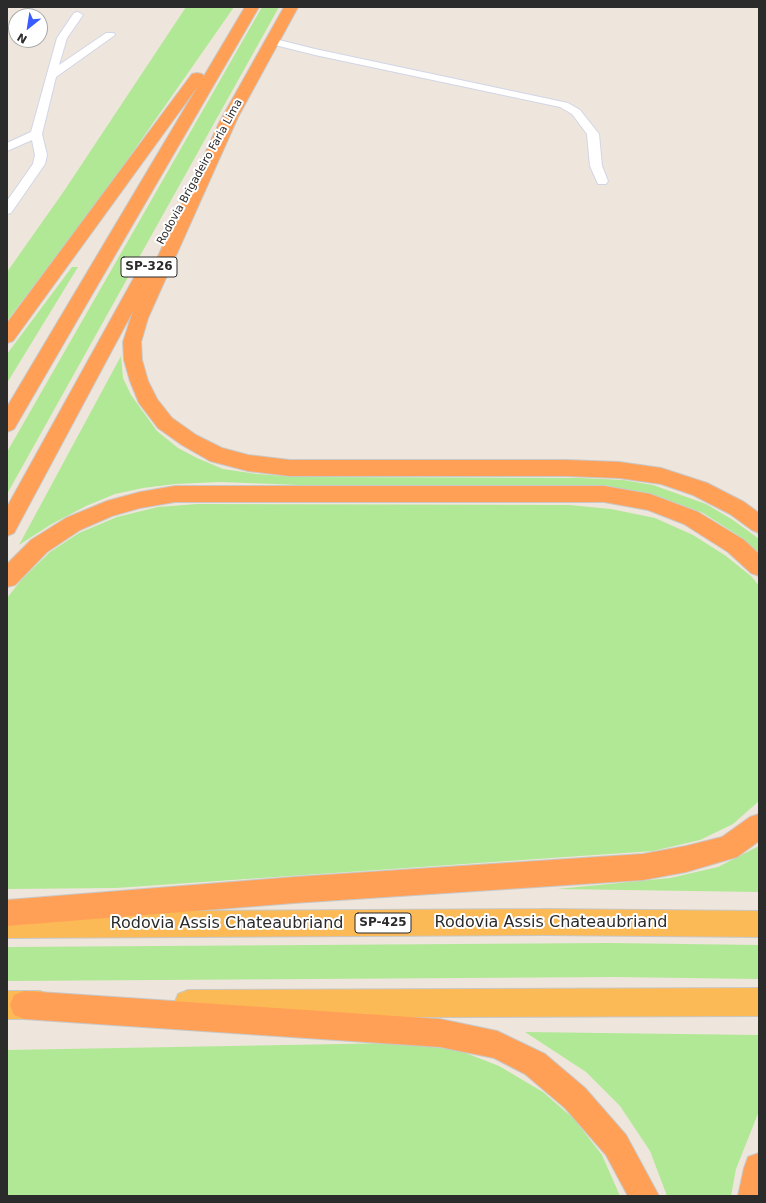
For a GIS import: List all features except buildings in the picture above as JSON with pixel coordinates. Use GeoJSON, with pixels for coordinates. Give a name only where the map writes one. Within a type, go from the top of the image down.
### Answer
{"type":"FeatureCollection","features":[{"type":"Feature","properties":{"kind":"highway"},"geometry":{"type":"LineString","coordinates":[[7,336],[70,252],[182,96],[251,7]]}},
{"type":"Feature","properties":{"kind":"highway","name":"SP-326"},"geometry":{"type":"LineString","coordinates":[[7,424],[251,7]]}},
{"type":"Feature","properties":{"kind":"highway","name":"Rodovia Brigadeiro Faria Lima"},"geometry":{"type":"LineString","coordinates":[[7,527],[271,41],[291,7]]}},
{"type":"Feature","properties":{"kind":"highway"},"geometry":{"type":"LineString","coordinates":[[233,111],[139,318],[132,342],[133,360],[139,381],[149,403],[165,423],[189,440],[217,455],[248,463],[290,468],[566,468],[619,470],[661,476],[700,489],[737,508],[759,524]]}},
{"type":"Feature","properties":{"kind":"highway"},"geometry":{"type":"LineString","coordinates":[[7,578],[39,546],[73,524],[107,509],[140,500],[175,494],[604,494],[650,502],[691,518],[736,546],[759,567]]}},
{"type":"Feature","properties":{"kind":"highway"},"geometry":{"type":"LineString","coordinates":[[7,914],[302,890],[643,867],[686,859],[728,848],[759,826]]}},
{"type":"Feature","properties":{"kind":"highway","name":"Rodovia Assis Chateaubriand"},"geometry":{"type":"LineString","coordinates":[[7,925],[534,922],[759,924]]}},
{"type":"Feature","properties":{"kind":"highway"},"geometry":{"type":"LineString","coordinates":[[16,1005],[759,1002]]}},
{"type":"Feature","properties":{"kind":"highway"},"geometry":{"type":"LineString","coordinates":[[16,1005],[440,1033],[497,1045],[535,1064],[575,1098],[616,1145],[644,1196]]}},
{"type":"Feature","properties":{"kind":"highway"},"geometry":{"type":"LineString","coordinates":[[753,1196],[759,1168]]}},
{"type":"Feature","properties":{"kind":"lane"},"geometry":{"type":"LineString","coordinates":[[7,210],[39,164],[41,156],[36,134],[51,76],[62,38],[78,16]]}},
{"type":"Feature","properties":{"kind":"lane"},"geometry":{"type":"LineString","coordinates":[[51,76],[110,35]]}},
{"type":"Feature","properties":{"kind":"lane"},"geometry":{"type":"LineString","coordinates":[[271,41],[315,52],[564,105],[576,112],[593,134],[596,166],[602,181]]}},
{"type":"Feature","properties":{"kind":"lane"},"geometry":{"type":"LineString","coordinates":[[7,147],[36,134]]}},
{"type":"Feature","properties":{"kind":"green space"},"geometry":{"type":"Polygon","coordinates":[[[186,7],[234,7],[107,189],[7,321],[7,272],[64,191],[186,7]]]}},
{"type":"Feature","properties":{"kind":"green space"},"geometry":{"type":"Polygon","coordinates":[[[262,7],[279,7],[7,494],[7,452],[262,7]]]}},
{"type":"Feature","properties":{"kind":"green space"},"geometry":{"type":"Polygon","coordinates":[[[72,267],[78,267],[7,383],[7,354],[72,267]]]}},
{"type":"Feature","properties":{"kind":"green space"},"geometry":{"type":"Polygon","coordinates":[[[121,356],[123,378],[131,395],[157,431],[178,448],[223,469],[257,474],[297,477],[580,478],[623,480],[653,485],[706,504],[733,520],[759,539],[759,553],[736,534],[703,513],[668,500],[628,490],[581,486],[299,485],[220,482],[175,484],[143,488],[115,494],[86,506],[50,525],[19,545],[121,356]]]}},
{"type":"Feature","properties":{"kind":"green space"},"geometry":{"type":"Polygon","coordinates":[[[197,504],[569,505],[611,509],[655,518],[693,535],[726,556],[752,577],[759,586],[759,801],[733,824],[700,840],[653,851],[116,888],[7,889],[7,598],[22,579],[50,552],[79,533],[117,517],[158,507],[197,504]]]}},
{"type":"Feature","properties":{"kind":"green space"},"geometry":{"type":"Polygon","coordinates":[[[759,846],[759,892],[557,889],[670,878],[718,867],[759,846]]]}},
{"type":"Feature","properties":{"kind":"green space"},"geometry":{"type":"Polygon","coordinates":[[[609,943],[759,945],[759,979],[614,977],[7,981],[7,947],[609,943]]]}},
{"type":"Feature","properties":{"kind":"green space"},"geometry":{"type":"Polygon","coordinates":[[[525,1032],[759,1035],[759,1111],[736,1169],[731,1196],[667,1196],[650,1151],[620,1106],[586,1072],[525,1032]]]}},
{"type":"Feature","properties":{"kind":"green space"},"geometry":{"type":"Polygon","coordinates":[[[397,1043],[458,1050],[499,1066],[543,1092],[574,1119],[602,1155],[620,1196],[7,1196],[7,1050],[397,1043]]]}}]}
